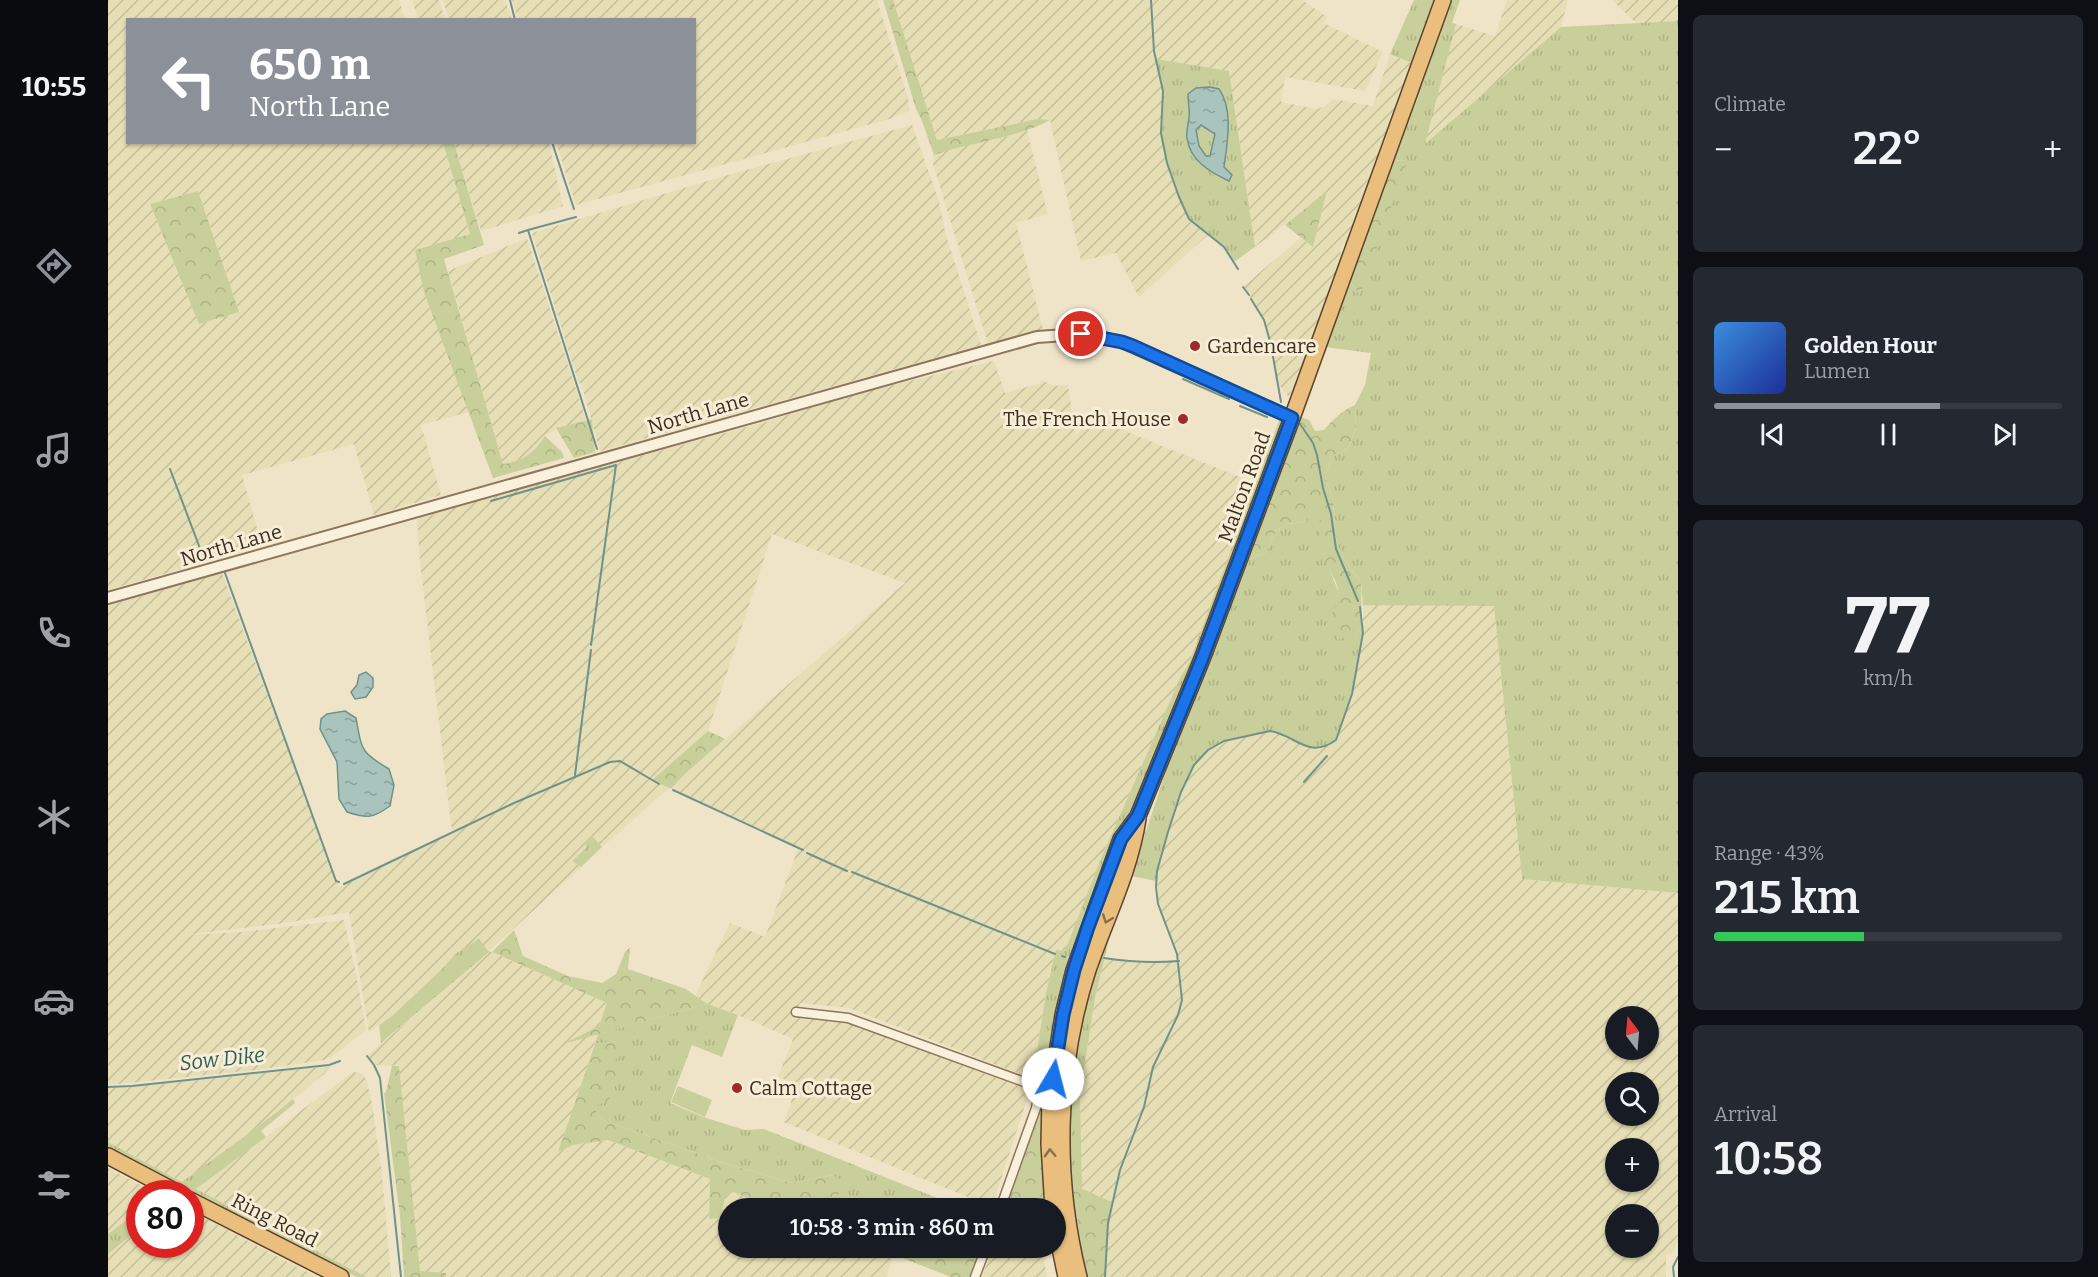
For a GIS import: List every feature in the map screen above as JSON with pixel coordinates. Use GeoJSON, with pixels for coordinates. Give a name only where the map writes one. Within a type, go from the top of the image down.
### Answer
{"type":"FeatureCollection","features":[{"type":"Feature","properties":{"kind":"highway","name":"Malton Road"},"geometry":{"type":"LineString","coordinates":[[1057,1098],[1088,971],[1134,844],[1138,816],[1202,659],[1443,0]]}},
{"type":"Feature","properties":{"kind":"highway"},"geometry":{"type":"LineString","coordinates":[[1052,1198],[1050,1155],[1057,1098]]}},
{"type":"Feature","properties":{"kind":"highway"},"geometry":{"type":"LineString","coordinates":[[1057,1098],[1064,1189],[1079,1277]]}},
{"type":"Feature","properties":{"kind":"highway"},"geometry":{"type":"LineString","coordinates":[[108,1156],[153,1180]]}},
{"type":"Feature","properties":{"kind":"highway","name":"Ring Road"},"geometry":{"type":"LineString","coordinates":[[204,1207],[340,1277]]}},
{"type":"Feature","properties":{"kind":"highway"},"geometry":{"type":"LineString","coordinates":[[1062,1258],[1066,1277]]}},
{"type":"Feature","properties":{"kind":"street","name":"North Lane"},"geometry":{"type":"LineString","coordinates":[[108,598],[1037,337],[1081,334],[1122,342],[1292,418]]}},
{"type":"Feature","properties":{"kind":"street"},"geometry":{"type":"LineString","coordinates":[[796,1012],[848,1018],[1036,1088],[1038,1097],[1036,1108],[1004,1198]]}},
{"type":"Feature","properties":{"kind":"street"},"geometry":{"type":"LineString","coordinates":[[975,1277],[982,1258]]}},
{"type":"Feature","properties":{"kind":"shaded area"},"geometry":{"type":"Polygon","coordinates":[[[108,0],[399,0],[405,18],[126,18],[126,144],[443,144],[470,234],[415,250],[469,412],[421,425],[441,495],[374,515],[354,444],[242,475],[262,546],[108,590],[108,0]],[[198,191],[150,204],[199,324],[239,312],[198,191]]]}},
{"type":"Feature","properties":{"kind":"shaded area"},"geometry":{"type":"Polygon","coordinates":[[[412,0],[439,0],[445,18],[418,18],[412,0]]]}},
{"type":"Feature","properties":{"kind":"shaded area"},"geometry":{"type":"Polygon","coordinates":[[[443,0],[505,0],[512,18],[449,18],[443,0]]]}},
{"type":"Feature","properties":{"kind":"shaded area"},"geometry":{"type":"Polygon","coordinates":[[[512,0],[877,0],[908,98],[909,111],[893,118],[576,205],[556,144],[696,144],[696,18],[518,18],[512,0]]]}},
{"type":"Feature","properties":{"kind":"shaded area"},"geometry":{"type":"Polygon","coordinates":[[[893,0],[1302,0],[1327,17],[1324,23],[1383,52],[1365,91],[1285,77],[1281,102],[1317,109],[1333,99],[1373,106],[1390,54],[1414,64],[1348,243],[1342,246],[1340,251],[1343,257],[1289,397],[1276,381],[1271,345],[1264,320],[1243,287],[1300,238],[1313,246],[1327,192],[1255,247],[1229,71],[1156,60],[1163,91],[1161,133],[1167,163],[1189,219],[1208,235],[1139,297],[1116,253],[1081,261],[1050,120],[1038,119],[937,140],[893,0]]]}},
{"type":"Feature","properties":{"kind":"shaded area"},"geometry":{"type":"Polygon","coordinates":[[[1507,0],[1568,0],[1561,27],[1424,145],[1456,24],[1495,36],[1507,0]]]}},
{"type":"Feature","properties":{"kind":"shaded area"},"geometry":{"type":"Polygon","coordinates":[[[1612,0],[1678,0],[1678,21],[1638,25],[1612,0]]]}},
{"type":"Feature","properties":{"kind":"shaded area"},"geometry":{"type":"Polygon","coordinates":[[[912,125],[939,201],[945,232],[981,345],[600,451],[582,386],[578,381],[532,233],[728,175],[912,125]]]}},
{"type":"Feature","properties":{"kind":"shaded area"},"geometry":{"type":"Polygon","coordinates":[[[1027,130],[1048,214],[1016,223],[1043,329],[988,344],[933,164],[934,155],[959,146],[1027,130]]]}},
{"type":"Feature","properties":{"kind":"shaded area"},"geometry":{"type":"Polygon","coordinates":[[[454,144],[483,144],[492,171],[484,144],[549,144],[563,206],[481,231],[454,144]]]}},
{"type":"Feature","properties":{"kind":"shaded area"},"geometry":{"type":"Polygon","coordinates":[[[527,238],[586,420],[556,429],[545,436],[535,450],[521,461],[503,464],[448,271],[527,238]]]}},
{"type":"Feature","properties":{"kind":"shaded area"},"geometry":{"type":"Polygon","coordinates":[[[994,361],[1005,393],[1041,383],[1041,380],[1054,386],[1068,385],[1075,435],[1099,416],[1130,433],[1257,484],[1189,663],[1181,676],[1099,863],[1065,951],[1056,950],[1046,993],[1034,1070],[1025,1076],[849,1008],[800,1003],[795,1017],[847,1022],[1030,1090],[995,1198],[970,1198],[784,1122],[795,1091],[791,1082],[778,1077],[793,1039],[707,1004],[695,996],[730,923],[765,937],[798,849],[669,788],[602,847],[592,836],[588,847],[572,861],[581,867],[489,951],[607,1003],[599,1026],[567,1042],[598,1034],[559,1152],[572,1145],[608,1140],[710,1179],[709,1219],[718,1218],[718,1258],[893,1258],[886,1277],[446,1277],[445,1273],[420,1272],[399,1066],[374,1065],[367,1056],[489,952],[481,943],[455,954],[392,1016],[369,1032],[349,912],[285,923],[184,935],[240,932],[344,920],[366,1030],[333,1056],[324,1060],[256,1070],[108,1085],[108,606],[222,573],[339,887],[452,832],[417,519],[813,407],[832,399],[994,361]],[[772,534],[708,731],[653,779],[669,788],[905,583],[772,534]]]}},
{"type":"Feature","properties":{"kind":"shaded area"},"geometry":{"type":"Polygon","coordinates":[[[1363,605],[1494,605],[1522,879],[1678,893],[1678,1242],[1672,1254],[1666,1255],[1666,1277],[1105,1277],[1106,1247],[1112,1203],[1082,1189],[1080,1095],[1095,998],[1104,958],[1153,963],[1178,961],[1174,943],[1164,924],[1158,904],[1157,871],[1181,792],[1194,765],[1208,750],[1224,741],[1270,731],[1290,740],[1336,740],[1352,694],[1363,633],[1363,605]]]}},
{"type":"Feature","properties":{"kind":"shaded area"},"geometry":{"type":"Polygon","coordinates":[[[331,1066],[269,1120],[185,1180],[178,1180],[108,1142],[108,1088],[331,1066]]]}},
{"type":"Feature","properties":{"kind":"shaded area"},"geometry":{"type":"Polygon","coordinates":[[[353,1072],[361,1073],[366,1079],[372,1103],[382,1174],[391,1277],[367,1277],[204,1193],[204,1183],[353,1072]]]}},
{"type":"Feature","properties":{"kind":"shaded area"},"geometry":{"type":"Polygon","coordinates":[[[108,1168],[131,1180],[126,1180],[126,1220],[108,1234],[108,1168]]]}},
{"type":"Feature","properties":{"kind":"shaded area"},"geometry":{"type":"Polygon","coordinates":[[[733,1192],[748,1198],[725,1198],[733,1192]]]}},
{"type":"Feature","properties":{"kind":"shaded area"},"geometry":{"type":"Polygon","coordinates":[[[204,1218],[317,1277],[108,1277],[108,1254],[126,1239],[126,1258],[204,1258],[204,1218]]]}},
{"type":"Feature","properties":{"kind":"shaded area"},"geometry":{"type":"Polygon","coordinates":[[[989,1258],[1044,1258],[1047,1277],[982,1277],[989,1258]]]}},
{"type":"Feature","properties":{"kind":"green space"},"geometry":{"type":"Polygon","coordinates":[[[883,0],[893,0],[937,140],[1038,119],[1050,120],[1022,132],[934,155],[916,109],[883,0]]]}},
{"type":"Feature","properties":{"kind":"green space"},"geometry":{"type":"Polygon","coordinates":[[[1414,0],[1436,0],[1414,64],[1390,54],[1414,0]]]}},
{"type":"Feature","properties":{"kind":"green space"},"geometry":{"type":"Polygon","coordinates":[[[1450,0],[1460,0],[1452,23],[1456,24],[1425,144],[1561,27],[1678,21],[1678,893],[1522,879],[1494,606],[1363,605],[1361,582],[1343,559],[1336,539],[1333,500],[1325,476],[1334,455],[1348,448],[1356,428],[1355,405],[1365,385],[1371,353],[1325,347],[1349,281],[1359,294],[1407,160],[1392,161],[1450,0]]]}},
{"type":"Feature","properties":{"kind":"green space"},"geometry":{"type":"Polygon","coordinates":[[[1156,59],[1229,71],[1255,247],[1234,262],[1224,247],[1192,223],[1179,197],[1167,163],[1161,133],[1163,91],[1156,59]]]}},
{"type":"Feature","properties":{"kind":"green space"},"geometry":{"type":"Polygon","coordinates":[[[443,144],[454,144],[484,245],[444,259],[503,464],[517,461],[528,455],[545,436],[562,452],[564,458],[493,478],[424,292],[415,250],[470,234],[443,144]]]}},
{"type":"Feature","properties":{"kind":"green space"},"geometry":{"type":"Polygon","coordinates":[[[1408,160],[1360,295],[1349,281],[1392,161],[1408,160]]]}},
{"type":"Feature","properties":{"kind":"green space"},"geometry":{"type":"Polygon","coordinates":[[[198,191],[239,312],[199,324],[150,204],[198,191]]]}},
{"type":"Feature","properties":{"kind":"green space"},"geometry":{"type":"Polygon","coordinates":[[[1327,191],[1313,247],[1285,225],[1327,191]]]}},
{"type":"Feature","properties":{"kind":"green space"},"geometry":{"type":"Polygon","coordinates":[[[1355,405],[1356,428],[1348,448],[1334,455],[1325,476],[1333,500],[1336,539],[1343,559],[1361,582],[1362,626],[1356,635],[1339,639],[1329,619],[1338,598],[1338,591],[1321,547],[1320,509],[1303,522],[1287,524],[1276,531],[1266,552],[1248,560],[1301,417],[1309,420],[1315,431],[1324,430],[1342,413],[1355,405]]]}},
{"type":"Feature","properties":{"kind":"green space"},"geometry":{"type":"Polygon","coordinates":[[[1280,418],[1286,420],[1192,671],[1108,866],[1045,1116],[1039,1112],[1043,1095],[1042,1085],[1025,1076],[1034,1070],[1046,993],[1056,950],[1065,951],[1099,863],[1181,676],[1189,663],[1280,418]]]}},
{"type":"Feature","properties":{"kind":"green space"},"geometry":{"type":"Polygon","coordinates":[[[592,419],[595,452],[574,458],[556,428],[592,419]]]}},
{"type":"Feature","properties":{"kind":"green space"},"geometry":{"type":"Polygon","coordinates":[[[1320,508],[1322,551],[1339,593],[1337,604],[1356,635],[1362,626],[1363,633],[1352,694],[1336,740],[1326,746],[1310,747],[1270,731],[1238,737],[1215,746],[1198,760],[1182,788],[1156,881],[1131,876],[1181,726],[1248,560],[1266,552],[1276,531],[1287,524],[1303,522],[1320,508]]]}},
{"type":"Feature","properties":{"kind":"green space"},"geometry":{"type":"Polygon","coordinates":[[[708,731],[725,739],[669,788],[652,780],[708,731]]]}},
{"type":"Feature","properties":{"kind":"green space"},"geometry":{"type":"Polygon","coordinates":[[[592,836],[602,847],[581,867],[572,861],[587,847],[584,843],[592,836]]]}},
{"type":"Feature","properties":{"kind":"green space"},"geometry":{"type":"Polygon","coordinates":[[[1117,906],[1095,998],[1080,1095],[1082,1189],[1071,1184],[1069,1084],[1084,1007],[1117,906]]]}},
{"type":"Feature","properties":{"kind":"green space"},"geometry":{"type":"Polygon","coordinates":[[[514,930],[523,956],[568,976],[602,983],[616,974],[625,952],[630,947],[628,969],[686,989],[707,1004],[563,1044],[599,1026],[607,1003],[492,952],[514,930]]]}},
{"type":"Feature","properties":{"kind":"green space"},"geometry":{"type":"Polygon","coordinates":[[[479,939],[489,952],[381,1043],[379,1025],[392,1016],[455,954],[479,939]]]}},
{"type":"Feature","properties":{"kind":"green space"},"geometry":{"type":"Polygon","coordinates":[[[707,1004],[738,1015],[722,1057],[692,1045],[670,1103],[706,1118],[745,1130],[764,1129],[937,1198],[837,1198],[833,1175],[792,1183],[727,1164],[603,1120],[596,1115],[596,1104],[618,1041],[595,1044],[598,1034],[707,1004]]]}},
{"type":"Feature","properties":{"kind":"green space"},"geometry":{"type":"Polygon","coordinates":[[[618,1041],[628,1050],[611,1063],[619,1075],[608,1102],[596,1105],[596,1115],[603,1120],[727,1164],[792,1183],[833,1175],[845,1182],[837,1198],[748,1198],[733,1192],[725,1198],[718,1198],[718,1218],[709,1219],[710,1179],[608,1140],[573,1145],[558,1152],[595,1044],[618,1041]]]}},
{"type":"Feature","properties":{"kind":"green space"},"geometry":{"type":"Polygon","coordinates":[[[392,1066],[399,1066],[420,1271],[446,1273],[446,1277],[404,1277],[400,1216],[384,1093],[392,1066]]]}},
{"type":"Feature","properties":{"kind":"green space"},"geometry":{"type":"Polygon","coordinates":[[[678,1086],[712,1100],[705,1117],[671,1102],[678,1086]]]}},
{"type":"Feature","properties":{"kind":"green space"},"geometry":{"type":"Polygon","coordinates":[[[293,1099],[295,1103],[261,1131],[266,1137],[204,1183],[204,1180],[185,1180],[293,1099]]]}},
{"type":"Feature","properties":{"kind":"green space"},"geometry":{"type":"Polygon","coordinates":[[[1039,1112],[1045,1116],[1048,1198],[1009,1198],[1039,1112]]]}},
{"type":"Feature","properties":{"kind":"green space"},"geometry":{"type":"Polygon","coordinates":[[[108,1142],[178,1180],[167,1180],[108,1149],[108,1142]]]}},
{"type":"Feature","properties":{"kind":"green space"},"geometry":{"type":"Polygon","coordinates":[[[1071,1184],[1112,1202],[1105,1277],[1088,1277],[1077,1229],[1071,1184]]]}},
{"type":"Feature","properties":{"kind":"green space"},"geometry":{"type":"Polygon","coordinates":[[[204,1193],[367,1277],[357,1277],[204,1200],[204,1193]]]}},
{"type":"Feature","properties":{"kind":"green space"},"geometry":{"type":"Polygon","coordinates":[[[126,1220],[126,1239],[108,1254],[108,1234],[126,1220]]]}},
{"type":"Feature","properties":{"kind":"green space"},"geometry":{"type":"Polygon","coordinates":[[[903,1258],[977,1258],[970,1277],[951,1277],[903,1258]]]}},
{"type":"Feature","properties":{"kind":"water"},"geometry":{"type":"Polygon","coordinates":[[[1196,88],[1219,89],[1224,97],[1228,127],[1224,167],[1232,175],[1229,181],[1202,165],[1189,146],[1188,94],[1196,88]],[[1201,125],[1196,130],[1199,146],[1206,156],[1210,156],[1215,134],[1201,125]]]}},
{"type":"Feature","properties":{"kind":"water"},"geometry":{"type":"Polygon","coordinates":[[[366,672],[373,678],[373,687],[366,697],[355,699],[351,692],[357,685],[359,675],[366,672]]]}},
{"type":"Feature","properties":{"kind":"water"},"geometry":{"type":"Polygon","coordinates":[[[345,711],[356,718],[361,744],[367,754],[389,769],[394,785],[390,806],[374,815],[360,816],[347,812],[339,799],[337,762],[320,729],[321,719],[327,714],[345,711]]]}},
{"type":"Feature","properties":{"kind":"waterway"},"geometry":{"type":"LineString","coordinates":[[510,0],[514,18]]}},
{"type":"Feature","properties":{"kind":"waterway"},"geometry":{"type":"LineString","coordinates":[[1151,0],[1154,51],[1163,91],[1161,133],[1167,163],[1189,219],[1224,247],[1238,269]]}},
{"type":"Feature","properties":{"kind":"waterway"},"geometry":{"type":"LineString","coordinates":[[553,144],[574,209]]}},
{"type":"Feature","properties":{"kind":"waterway"},"geometry":{"type":"LineString","coordinates":[[576,217],[528,230],[597,449]]}},
{"type":"Feature","properties":{"kind":"waterway"},"geometry":{"type":"LineString","coordinates":[[519,233],[528,230]]}},
{"type":"Feature","properties":{"kind":"waterway"},"geometry":{"type":"LineString","coordinates":[[1243,287],[1249,295]]}},
{"type":"Feature","properties":{"kind":"waterway"},"geometry":{"type":"LineString","coordinates":[[1251,299],[1264,320],[1281,402]]}},
{"type":"Feature","properties":{"kind":"waterway"},"geometry":{"type":"LineString","coordinates":[[936,371],[986,357]]}},
{"type":"Feature","properties":{"kind":"waterway"},"geometry":{"type":"LineString","coordinates":[[1183,379],[1229,399]]}},
{"type":"Feature","properties":{"kind":"waterway"},"geometry":{"type":"LineString","coordinates":[[1240,406],[1267,417]]}},
{"type":"Feature","properties":{"kind":"waterway"},"geometry":{"type":"LineString","coordinates":[[1300,424],[1313,443],[1317,455],[1331,514],[1336,549],[1358,601]]}},
{"type":"Feature","properties":{"kind":"waterway"},"geometry":{"type":"LineString","coordinates":[[491,501],[616,465],[591,645]]}},
{"type":"Feature","properties":{"kind":"waterway"},"geometry":{"type":"LineString","coordinates":[[170,469],[204,559]]}},
{"type":"Feature","properties":{"kind":"waterway"},"geometry":{"type":"LineString","coordinates":[[225,573],[336,881],[339,882]]}},
{"type":"Feature","properties":{"kind":"waterway"},"geometry":{"type":"LineString","coordinates":[[1105,1277],[1108,1223],[1120,1170],[1144,1107],[1153,1067],[1178,1015],[1182,1000],[1177,954],[1158,904],[1156,887],[1157,871],[1181,792],[1194,765],[1208,750],[1224,741],[1270,731],[1310,747],[1326,746],[1336,740],[1352,694],[1363,633],[1360,607]]}},
{"type":"Feature","properties":{"kind":"waterway"},"geometry":{"type":"LineString","coordinates":[[575,775],[591,650]]}},
{"type":"Feature","properties":{"kind":"waterway"},"geometry":{"type":"LineString","coordinates":[[1304,782],[1327,756]]}},
{"type":"Feature","properties":{"kind":"waterway"},"geometry":{"type":"LineString","coordinates":[[344,884],[514,803],[610,762],[620,761],[659,784]]}},
{"type":"Feature","properties":{"kind":"waterway"},"geometry":{"type":"LineString","coordinates":[[673,790],[803,850]]}},
{"type":"Feature","properties":{"kind":"waterway"},"geometry":{"type":"LineString","coordinates":[[807,853],[847,871]]}},
{"type":"Feature","properties":{"kind":"waterway"},"geometry":{"type":"LineString","coordinates":[[852,872],[1055,954]]}},
{"type":"Feature","properties":{"kind":"waterway"},"geometry":{"type":"LineString","coordinates":[[1104,958],[1142,962],[1179,961]]}},
{"type":"Feature","properties":{"kind":"waterway","name":"Sow Dike"},"geometry":{"type":"LineString","coordinates":[[367,1056],[380,1078],[401,1277]]}},
{"type":"Feature","properties":{"kind":"waterway","name":"Sow Dike"},"geometry":{"type":"LineString","coordinates":[[108,1087],[329,1065],[340,1061]]}},
{"type":"Feature","properties":{"kind":"waterway"},"geometry":{"type":"LineString","coordinates":[[1674,1277],[1673,1267],[1678,1257]]}},
{"type":"Feature","properties":{"kind":"place","name":"Gardencare"},"geometry":{"type":"Point","coordinates":[1195,346]}},
{"type":"Feature","properties":{"kind":"place","name":"The French House"},"geometry":{"type":"Point","coordinates":[1183,419]}},
{"type":"Feature","properties":{"kind":"place","name":"Calm Cottage"},"geometry":{"type":"Point","coordinates":[737,1088]}},
{"type":"Feature","properties":{"kind":"route"},"geometry":{"type":"LineString","coordinates":[[1053,1079],[1063,1015],[1088,927],[1121,839],[1138,816],[1202,659],[1292,418],[1133,346],[1081,334]]}}]}
